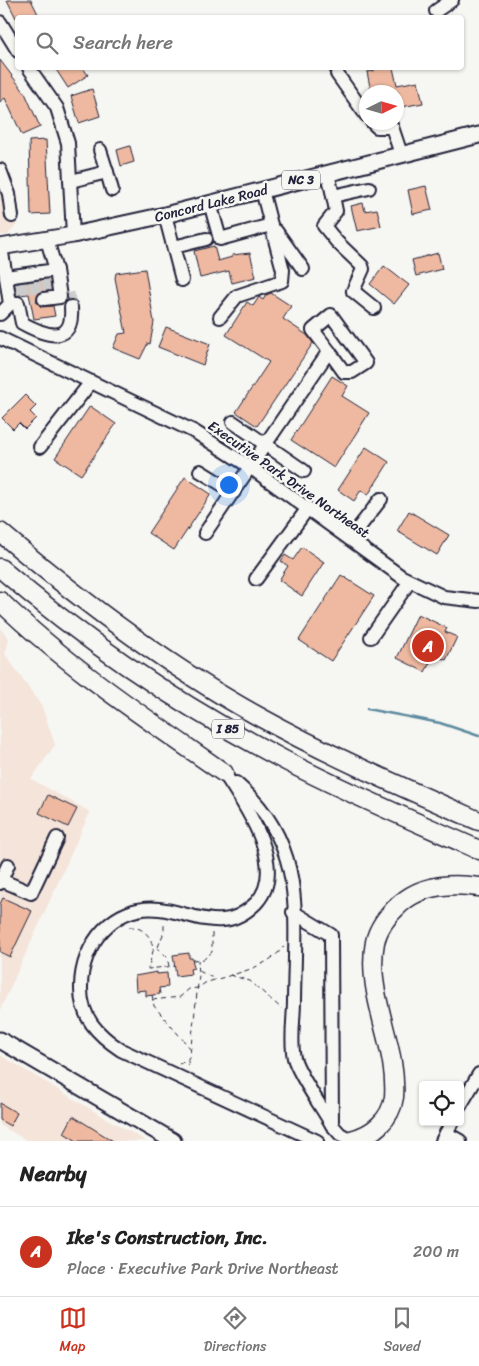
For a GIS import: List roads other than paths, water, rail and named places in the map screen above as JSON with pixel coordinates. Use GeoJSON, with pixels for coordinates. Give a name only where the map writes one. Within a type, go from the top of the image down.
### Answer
{"type":"FeatureCollection","features":[{"type":"Feature","properties":{"kind":"highway","name":"I 85"},"geometry":{"type":"LineString","coordinates":[[0,532],[90,606],[219,693],[349,763],[479,821]]}},
{"type":"Feature","properties":{"kind":"highway","name":"I 85"},"geometry":{"type":"LineString","coordinates":[[0,568],[105,650],[209,718],[327,782],[479,850]]}},
{"type":"Feature","properties":{"kind":"highway"},"geometry":{"type":"LineString","coordinates":[[0,601],[55,651],[99,685],[224,773]]}},
{"type":"Feature","properties":{"kind":"highway"},"geometry":{"type":"LineString","coordinates":[[347,1140],[363,1137],[378,1128],[388,1113],[394,1099],[394,1079],[374,974],[376,941],[382,926],[392,912],[415,893],[445,885],[479,887]]}},
{"type":"Feature","properties":{"kind":"main road","name":"Concord Lake Road"},"geometry":{"type":"LineString","coordinates":[[0,247],[73,235],[165,215],[401,154],[479,136]]}},
{"type":"Feature","properties":{"kind":"main road"},"geometry":{"type":"LineString","coordinates":[[0,1040],[170,1140]]}},
{"type":"Feature","properties":{"kind":"street"},"geometry":{"type":"LineString","coordinates":[[436,11],[452,0]]}},
{"type":"Feature","properties":{"kind":"street"},"geometry":{"type":"LineString","coordinates":[[0,22],[15,46]]}},
{"type":"Feature","properties":{"kind":"street"},"geometry":{"type":"LineString","coordinates":[[30,70],[57,108],[68,143],[73,235]]}},
{"type":"Feature","properties":{"kind":"street"},"geometry":{"type":"LineString","coordinates":[[337,74],[359,105]]}},
{"type":"Feature","properties":{"kind":"street"},"geometry":{"type":"LineString","coordinates":[[393,130],[401,154]]}},
{"type":"Feature","properties":{"kind":"street"},"geometry":{"type":"LineString","coordinates":[[100,150],[112,190]]}},
{"type":"Feature","properties":{"kind":"street"},"geometry":{"type":"LineString","coordinates":[[0,170],[9,194],[12,216]]}},
{"type":"Feature","properties":{"kind":"street"},"geometry":{"type":"LineString","coordinates":[[71,181],[107,172]]}},
{"type":"Feature","properties":{"kind":"street"},"geometry":{"type":"LineString","coordinates":[[328,173],[336,211],[324,226],[337,242],[362,266],[353,291],[374,308]]}},
{"type":"Feature","properties":{"kind":"street"},"geometry":{"type":"LineString","coordinates":[[333,196],[368,188]]}},
{"type":"Feature","properties":{"kind":"street"},"geometry":{"type":"LineString","coordinates":[[220,317],[237,296],[282,281],[283,270],[262,190]]}},
{"type":"Feature","properties":{"kind":"street"},"geometry":{"type":"LineString","coordinates":[[210,203],[220,238],[271,225]]}},
{"type":"Feature","properties":{"kind":"street"},"geometry":{"type":"LineString","coordinates":[[165,215],[182,280]]}},
{"type":"Feature","properties":{"kind":"street"},"geometry":{"type":"LineString","coordinates":[[271,225],[303,269]]}},
{"type":"Feature","properties":{"kind":"street"},"geometry":{"type":"LineString","coordinates":[[174,247],[206,239]]}},
{"type":"Feature","properties":{"kind":"street"},"geometry":{"type":"LineString","coordinates":[[0,314],[24,291],[52,286],[47,240]]}},
{"type":"Feature","properties":{"kind":"street"},"geometry":{"type":"LineString","coordinates":[[0,247],[6,277],[24,291]]}},
{"type":"Feature","properties":{"kind":"street"},"geometry":{"type":"LineString","coordinates":[[6,277],[24,291]]}},
{"type":"Feature","properties":{"kind":"street"},"geometry":{"type":"LineString","coordinates":[[24,291],[22,323],[47,334],[60,334],[70,326],[71,307]]}},
{"type":"Feature","properties":{"kind":"street"},"geometry":{"type":"LineString","coordinates":[[331,314],[366,363],[352,372],[344,372],[329,351],[313,330],[331,314]]}},
{"type":"Feature","properties":{"kind":"street","name":"Executive Park Drive Northeast"},"geometry":{"type":"LineString","coordinates":[[0,338],[195,432],[250,467],[410,581],[444,597],[479,600]]}},
{"type":"Feature","properties":{"kind":"street"},"geometry":{"type":"LineString","coordinates":[[205,533],[329,351]]}},
{"type":"Feature","properties":{"kind":"street"},"geometry":{"type":"LineString","coordinates":[[40,447],[91,382]]}},
{"type":"Feature","properties":{"kind":"street"},"geometry":{"type":"LineString","coordinates":[[233,422],[304,471]]}},
{"type":"Feature","properties":{"kind":"street"},"geometry":{"type":"LineString","coordinates":[[200,471],[234,492]]}},
{"type":"Feature","properties":{"kind":"street"},"geometry":{"type":"LineString","coordinates":[[350,539],[381,499]]}},
{"type":"Feature","properties":{"kind":"street"},"geometry":{"type":"LineString","coordinates":[[256,579],[308,508]]}},
{"type":"Feature","properties":{"kind":"street"},"geometry":{"type":"LineString","coordinates":[[371,637],[410,581]]}},
{"type":"Feature","properties":{"kind":"street"},"geometry":{"type":"LineString","coordinates":[[224,773],[250,796],[269,818],[280,838],[288,860],[293,912],[294,1059],[332,1125],[347,1140]]}},
{"type":"Feature","properties":{"kind":"street"},"geometry":{"type":"LineString","coordinates":[[224,773],[250,813],[268,863],[267,885],[261,898],[244,913],[222,920],[160,909],[146,908],[128,913],[108,925],[96,938],[87,953],[81,977],[83,1004],[88,1019],[96,1031],[121,1050],[317,1141]]}},
{"type":"Feature","properties":{"kind":"street"},"geometry":{"type":"LineString","coordinates":[[8,865],[1,881],[31,893],[57,838]]}},
{"type":"Feature","properties":{"kind":"street"},"geometry":{"type":"LineString","coordinates":[[293,912],[331,935],[332,1125]]}},
{"type":"Feature","properties":{"kind":"street"},"geometry":{"type":"LineString","coordinates":[[464,1099],[479,1074]]}},
{"type":"Feature","properties":{"kind":"street"},"geometry":{"type":"LineString","coordinates":[[447,1132],[460,1141]]}},
{"type":"Feature","properties":{"kind":"waterway"},"geometry":{"type":"LineString","coordinates":[[367,709],[440,723],[479,736]]}},
{"type":"Feature","properties":{"kind":"tunnel"},"geometry":{"type":"LineString","coordinates":[[47,279],[49,291]]}},
{"type":"Feature","properties":{"kind":"tunnel"},"geometry":{"type":"LineString","coordinates":[[34,281],[37,300]]}},
{"type":"Feature","properties":{"kind":"tunnel"},"geometry":{"type":"LineString","coordinates":[[21,283],[23,294]]}},
{"type":"Feature","properties":{"kind":"tunnel"},"geometry":{"type":"LineString","coordinates":[[68,293],[71,307]]}},
{"type":"Feature","properties":{"kind":"place","name":"Ike's Construction, Inc."},"geometry":{"type":"Point","coordinates":[428,646]}}]}
